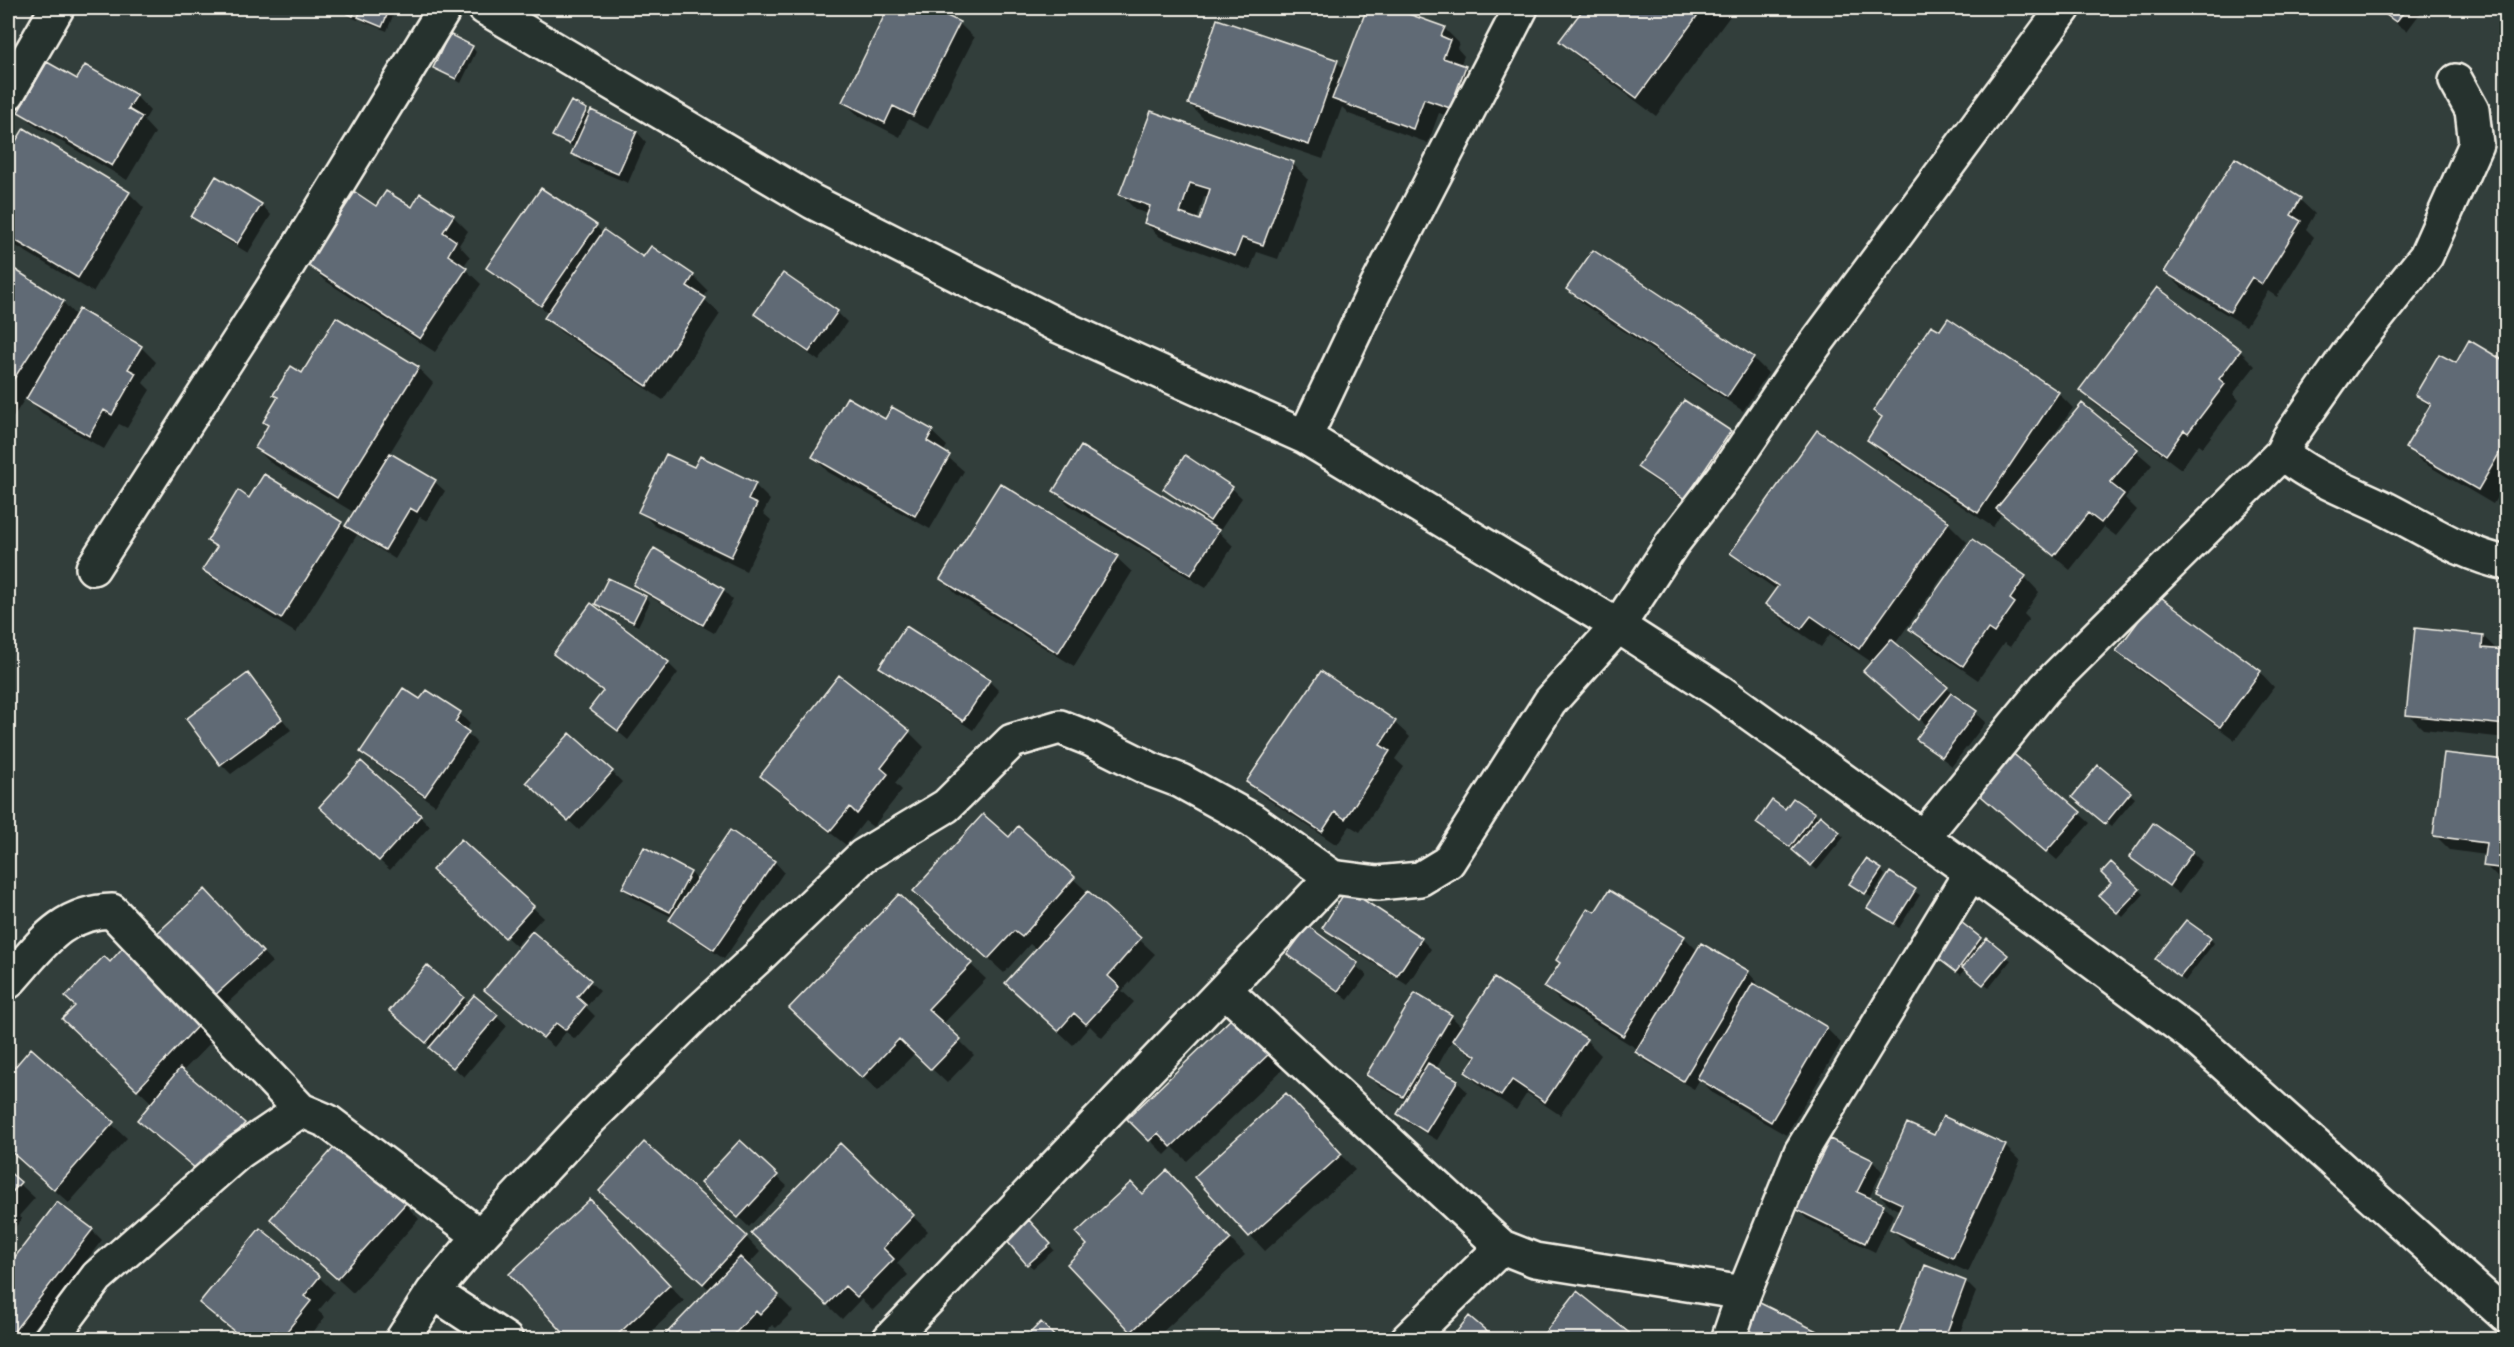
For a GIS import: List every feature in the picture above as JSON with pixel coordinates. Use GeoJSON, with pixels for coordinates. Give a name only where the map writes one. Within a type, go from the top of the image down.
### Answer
{"type":"FeatureCollection","features":[{"type":"Feature","properties":{"kind":"street"},"geometry":{"type":"LineString","coordinates":[[8,93],[57,8]]}},
{"type":"Feature","properties":{"kind":"street"},"geometry":{"type":"LineString","coordinates":[[93,568],[287,267],[445,8]]}},
{"type":"Feature","properties":{"kind":"street"},"geometry":{"type":"LineString","coordinates":[[485,8],[813,202],[1059,326],[1305,437],[1618,626],[1719,691],[1923,837],[2192,1035],[2506,1316]]}},
{"type":"Feature","properties":{"kind":"street"},"geometry":{"type":"LineString","coordinates":[[1305,437],[1370,300],[1521,8]]}},
{"type":"Feature","properties":{"kind":"street"},"geometry":{"type":"LineString","coordinates":[[402,1340],[433,1292],[480,1236],[591,1118],[694,1015],[863,856],[946,806],[1012,741],[1060,727],[1090,739],[1152,770],[1181,781],[1252,820],[1332,878],[1378,883],[1420,879],[1448,862],[1550,702],[1618,626],[1672,544],[1726,474],[1794,373],[2064,8]]}},
{"type":"Feature","properties":{"kind":"street"},"geometry":{"type":"LineString","coordinates":[[1923,837],[2045,688],[2282,453],[2289,438],[2349,354],[2426,256],[2476,144],[2472,110],[2456,81]]}},
{"type":"Feature","properties":{"kind":"street"},"geometry":{"type":"LineString","coordinates":[[2282,453],[2299,468],[2400,516],[2453,545],[2506,563]]}},
{"type":"Feature","properties":{"kind":"street"},"geometry":{"type":"LineString","coordinates":[[1728,1340],[1744,1293],[1801,1152],[1971,872]]}},
{"type":"Feature","properties":{"kind":"street"},"geometry":{"type":"LineString","coordinates":[[889,1340],[1090,1127],[1332,878]]}},
{"type":"Feature","properties":{"kind":"street"},"geometry":{"type":"LineString","coordinates":[[8,982],[60,925],[92,911],[112,910],[301,1110],[327,1121],[480,1236]]}},
{"type":"Feature","properties":{"kind":"street"},"geometry":{"type":"LineString","coordinates":[[1225,990],[1502,1247],[1535,1260],[1744,1293]]}},
{"type":"Feature","properties":{"kind":"street"},"geometry":{"type":"LineString","coordinates":[[50,1340],[97,1277],[239,1152],[301,1110]]}},
{"type":"Feature","properties":{"kind":"street"},"geometry":{"type":"LineString","coordinates":[[1407,1340],[1502,1247]]}},
{"type":"Feature","properties":{"kind":"street"},"geometry":{"type":"LineString","coordinates":[[433,1292],[506,1340]]}},
{"type":"Feature","properties":{"kind":"building"},"geometry":{"type":"Polygon","coordinates":[[[335,8],[357,8],[353,16],[335,8]]]}},
{"type":"Feature","properties":{"kind":"building"},"geometry":{"type":"Polygon","coordinates":[[[362,8],[390,8],[382,27],[358,17],[362,8]]]}},
{"type":"Feature","properties":{"kind":"building"},"geometry":{"type":"Polygon","coordinates":[[[888,8],[930,8],[960,22],[913,116],[893,106],[885,123],[842,102],[888,8]]]}},
{"type":"Feature","properties":{"kind":"building"},"geometry":{"type":"Polygon","coordinates":[[[1367,8],[1392,8],[1445,27],[1441,36],[1450,40],[1443,58],[1466,66],[1450,108],[1424,99],[1413,129],[1332,99],[1367,8]]]}},
{"type":"Feature","properties":{"kind":"building"},"geometry":{"type":"Polygon","coordinates":[[[1584,8],[1703,8],[1637,98],[1559,41],[1584,8]]]}},
{"type":"Feature","properties":{"kind":"building"},"geometry":{"type":"Polygon","coordinates":[[[2376,8],[2407,8],[2396,22],[2376,8]]]}},
{"type":"Feature","properties":{"kind":"building"},"geometry":{"type":"Polygon","coordinates":[[[1217,19],[1338,60],[1309,145],[1188,104],[1217,19]]]}},
{"type":"Feature","properties":{"kind":"building"},"geometry":{"type":"Polygon","coordinates":[[[449,34],[473,46],[456,79],[433,68],[449,34]]]}},
{"type":"Feature","properties":{"kind":"building"},"geometry":{"type":"Polygon","coordinates":[[[47,62],[77,79],[85,65],[137,95],[128,109],[142,117],[112,166],[18,112],[47,62]]]}},
{"type":"Feature","properties":{"kind":"building"},"geometry":{"type":"Polygon","coordinates":[[[571,101],[587,109],[569,144],[552,136],[571,101]]]}},
{"type":"Feature","properties":{"kind":"building"},"geometry":{"type":"Polygon","coordinates":[[[591,110],[637,131],[618,174],[571,154],[591,110]]]}},
{"type":"Feature","properties":{"kind":"building"},"geometry":{"type":"Polygon","coordinates":[[[1151,111],[1294,162],[1263,245],[1242,238],[1235,256],[1144,223],[1150,206],[1119,195],[1151,111]],[[1190,183],[1180,213],[1200,220],[1210,189],[1190,183]]]}},
{"type":"Feature","properties":{"kind":"building"},"geometry":{"type":"Polygon","coordinates":[[[24,128],[130,192],[78,278],[8,236],[8,218],[13,208],[8,205],[8,154],[24,128]]]}},
{"type":"Feature","properties":{"kind":"building"},"geometry":{"type":"Polygon","coordinates":[[[2235,158],[2301,198],[2291,215],[2301,221],[2262,284],[2252,277],[2230,312],[2164,272],[2235,158]]]}},
{"type":"Feature","properties":{"kind":"building"},"geometry":{"type":"Polygon","coordinates":[[[216,176],[262,204],[237,244],[191,217],[216,176]]]}},
{"type":"Feature","properties":{"kind":"building"},"geometry":{"type":"Polygon","coordinates":[[[541,188],[597,225],[541,306],[486,268],[541,188]]]}},
{"type":"Feature","properties":{"kind":"building"},"geometry":{"type":"Polygon","coordinates":[[[386,191],[412,207],[420,193],[454,215],[443,232],[456,241],[448,255],[467,268],[420,339],[307,265],[355,192],[376,206],[386,191]]]}},
{"type":"Feature","properties":{"kind":"building"},"geometry":{"type":"Polygon","coordinates":[[[604,230],[643,257],[651,246],[694,275],[687,286],[706,298],[647,386],[544,318],[604,230]]]}},
{"type":"Feature","properties":{"kind":"building"},"geometry":{"type":"Polygon","coordinates":[[[1593,250],[1754,357],[1727,397],[1566,289],[1593,250]]]}},
{"type":"Feature","properties":{"kind":"building"},"geometry":{"type":"Polygon","coordinates":[[[8,265],[64,301],[8,388],[8,265]]]}},
{"type":"Feature","properties":{"kind":"building"},"geometry":{"type":"Polygon","coordinates":[[[783,273],[838,311],[809,352],[754,314],[783,273]]]}},
{"type":"Feature","properties":{"kind":"building"},"geometry":{"type":"Polygon","coordinates":[[[2157,287],[2241,350],[2219,379],[2225,384],[2188,433],[2184,430],[2166,455],[2079,390],[2157,287]]]}},
{"type":"Feature","properties":{"kind":"building"},"geometry":{"type":"Polygon","coordinates":[[[79,309],[142,346],[128,369],[136,373],[112,415],[104,410],[89,436],[26,399],[79,309]]]}},
{"type":"Feature","properties":{"kind":"building"},"geometry":{"type":"Polygon","coordinates":[[[336,317],[419,367],[337,498],[255,448],[268,425],[263,422],[278,397],[273,395],[291,366],[302,373],[336,317]]]}},
{"type":"Feature","properties":{"kind":"building"},"geometry":{"type":"Polygon","coordinates":[[[1948,318],[2059,392],[1978,513],[1867,440],[1882,417],[1873,411],[1931,325],[1940,330],[1948,318]]]}},
{"type":"Feature","properties":{"kind":"building"},"geometry":{"type":"Polygon","coordinates":[[[2469,340],[2506,362],[2506,442],[2478,490],[2405,448],[2431,404],[2415,395],[2439,354],[2456,363],[2469,340]]]}},
{"type":"Feature","properties":{"kind":"building"},"geometry":{"type":"Polygon","coordinates":[[[847,397],[885,419],[892,407],[933,430],[927,441],[950,455],[915,516],[812,457],[847,397]]]}},
{"type":"Feature","properties":{"kind":"building"},"geometry":{"type":"Polygon","coordinates":[[[1684,400],[1731,431],[1685,499],[1637,467],[1684,400]]]}},
{"type":"Feature","properties":{"kind":"building"},"geometry":{"type":"Polygon","coordinates":[[[2082,403],[2138,449],[2110,483],[2124,494],[2101,523],[2088,513],[2054,556],[1996,509],[2082,403]]]}},
{"type":"Feature","properties":{"kind":"building"},"geometry":{"type":"Polygon","coordinates":[[[1817,430],[1949,522],[1859,649],[1811,616],[1801,629],[1765,604],[1778,586],[1730,553],[1817,430]]]}},
{"type":"Feature","properties":{"kind":"building"},"geometry":{"type":"Polygon","coordinates":[[[1081,446],[1219,530],[1191,575],[1053,491],[1081,446]]]}},
{"type":"Feature","properties":{"kind":"building"},"geometry":{"type":"Polygon","coordinates":[[[390,453],[436,480],[417,512],[410,508],[385,550],[345,526],[390,453]]]}},
{"type":"Feature","properties":{"kind":"building"},"geometry":{"type":"Polygon","coordinates":[[[666,454],[694,467],[700,456],[756,483],[748,500],[757,504],[731,557],[638,512],[666,454]]]}},
{"type":"Feature","properties":{"kind":"building"},"geometry":{"type":"Polygon","coordinates":[[[1185,455],[1233,487],[1210,521],[1163,489],[1185,455]]]}},
{"type":"Feature","properties":{"kind":"building"},"geometry":{"type":"Polygon","coordinates":[[[264,474],[342,522],[281,619],[202,570],[217,547],[207,541],[238,490],[249,498],[264,474]]]}},
{"type":"Feature","properties":{"kind":"building"},"geometry":{"type":"Polygon","coordinates":[[[1000,483],[1118,556],[1058,653],[940,579],[1000,483]]]}},
{"type":"Feature","properties":{"kind":"building"},"geometry":{"type":"Polygon","coordinates":[[[1972,539],[2026,576],[2010,599],[2015,603],[1994,633],[1988,629],[1963,666],[1909,629],[1972,539]]]}},
{"type":"Feature","properties":{"kind":"building"},"geometry":{"type":"Polygon","coordinates":[[[654,548],[724,589],[703,625],[633,585],[654,548]]]}},
{"type":"Feature","properties":{"kind":"building"},"geometry":{"type":"Polygon","coordinates":[[[608,578],[646,596],[633,622],[595,604],[608,578]]]}},
{"type":"Feature","properties":{"kind":"building"},"geometry":{"type":"Polygon","coordinates":[[[2158,595],[2261,671],[2220,727],[2116,651],[2158,595]]]}},
{"type":"Feature","properties":{"kind":"building"},"geometry":{"type":"Polygon","coordinates":[[[591,603],[669,662],[618,731],[589,709],[603,691],[553,654],[591,603]]]}},
{"type":"Feature","properties":{"kind":"building"},"geometry":{"type":"Polygon","coordinates":[[[906,626],[990,680],[963,721],[879,667],[906,626]]]}},
{"type":"Feature","properties":{"kind":"building"},"geometry":{"type":"Polygon","coordinates":[[[2415,628],[2483,635],[2482,648],[2506,650],[2506,725],[2406,715],[2415,628]]]}},
{"type":"Feature","properties":{"kind":"building"},"geometry":{"type":"Polygon","coordinates":[[[1891,639],[1948,687],[1919,720],[1863,671],[1891,639]]]}},
{"type":"Feature","properties":{"kind":"building"},"geometry":{"type":"Polygon","coordinates":[[[1321,671],[1396,721],[1380,745],[1390,751],[1345,819],[1335,812],[1322,832],[1246,782],[1321,671]]]}},
{"type":"Feature","properties":{"kind":"building"},"geometry":{"type":"Polygon","coordinates":[[[248,673],[282,719],[220,765],[186,719],[248,673]]]}},
{"type":"Feature","properties":{"kind":"building"},"geometry":{"type":"Polygon","coordinates":[[[839,675],[910,731],[881,768],[888,774],[857,814],[850,807],[830,831],[760,776],[839,675]]]}},
{"type":"Feature","properties":{"kind":"building"},"geometry":{"type":"Polygon","coordinates":[[[403,688],[420,699],[427,690],[461,712],[455,722],[469,732],[425,796],[360,752],[403,688]]]}},
{"type":"Feature","properties":{"kind":"building"},"geometry":{"type":"Polygon","coordinates":[[[1951,693],[1977,711],[1942,757],[1916,739],[1951,693]]]}},
{"type":"Feature","properties":{"kind":"building"},"geometry":{"type":"Polygon","coordinates":[[[570,733],[613,771],[568,821],[526,782],[570,733]]]}},
{"type":"Feature","properties":{"kind":"building"},"geometry":{"type":"Polygon","coordinates":[[[2009,750],[2081,812],[2046,852],[1974,790],[2009,750]]]}},
{"type":"Feature","properties":{"kind":"building"},"geometry":{"type":"Polygon","coordinates":[[[2444,753],[2506,760],[2506,869],[2483,866],[2486,843],[2433,836],[2444,753]]]}},
{"type":"Feature","properties":{"kind":"building"},"geometry":{"type":"Polygon","coordinates":[[[361,761],[421,815],[379,861],[319,807],[361,761]]]}},
{"type":"Feature","properties":{"kind":"building"},"geometry":{"type":"Polygon","coordinates":[[[2098,765],[2131,792],[2105,824],[2072,797],[2098,765]]]}},
{"type":"Feature","properties":{"kind":"building"},"geometry":{"type":"Polygon","coordinates":[[[1793,798],[1815,813],[1790,847],[1756,823],[1772,800],[1785,809],[1793,798]]]}},
{"type":"Feature","properties":{"kind":"building"},"geometry":{"type":"Polygon","coordinates":[[[983,814],[1009,837],[1018,826],[1075,877],[1022,937],[1014,931],[988,959],[913,891],[983,814]]]}},
{"type":"Feature","properties":{"kind":"building"},"geometry":{"type":"Polygon","coordinates":[[[1820,815],[1840,832],[1811,866],[1792,850],[1820,815]]]}},
{"type":"Feature","properties":{"kind":"building"},"geometry":{"type":"Polygon","coordinates":[[[2153,823],[2193,851],[2169,886],[2129,857],[2153,823]]]}},
{"type":"Feature","properties":{"kind":"building"},"geometry":{"type":"Polygon","coordinates":[[[730,830],[775,861],[714,950],[669,920],[730,830]]]}},
{"type":"Feature","properties":{"kind":"building"},"geometry":{"type":"Polygon","coordinates":[[[461,839],[534,906],[505,938],[432,870],[461,839]]]}},
{"type":"Feature","properties":{"kind":"building"},"geometry":{"type":"Polygon","coordinates":[[[644,847],[691,872],[670,912],[622,888],[644,847]]]}},
{"type":"Feature","properties":{"kind":"building"},"geometry":{"type":"Polygon","coordinates":[[[1866,859],[1882,869],[1865,894],[1849,884],[1866,859]]]}},
{"type":"Feature","properties":{"kind":"building"},"geometry":{"type":"Polygon","coordinates":[[[2111,862],[2140,889],[2117,913],[2099,896],[2111,883],[2101,873],[2111,862]]]}},
{"type":"Feature","properties":{"kind":"building"},"geometry":{"type":"Polygon","coordinates":[[[1890,872],[1916,889],[1894,924],[1867,908],[1890,872]]]}},
{"type":"Feature","properties":{"kind":"building"},"geometry":{"type":"Polygon","coordinates":[[[205,889],[263,952],[212,998],[154,936],[205,889]]]}},
{"type":"Feature","properties":{"kind":"building"},"geometry":{"type":"Polygon","coordinates":[[[1347,889],[1422,938],[1397,976],[1322,928],[1347,889]]]}},
{"type":"Feature","properties":{"kind":"building"},"geometry":{"type":"Polygon","coordinates":[[[1609,890],[1685,936],[1623,1036],[1544,987],[1560,963],[1556,960],[1588,908],[1595,912],[1609,890]]]}},
{"type":"Feature","properties":{"kind":"building"},"geometry":{"type":"Polygon","coordinates":[[[1088,891],[1141,938],[1108,976],[1120,987],[1086,1024],[1074,1013],[1058,1031],[1005,983],[1088,891]]]}},
{"type":"Feature","properties":{"kind":"building"},"geometry":{"type":"Polygon","coordinates":[[[899,894],[972,963],[928,1009],[961,1039],[931,1070],[899,1039],[862,1078],[789,1008],[899,894]]]}},
{"type":"Feature","properties":{"kind":"building"},"geometry":{"type":"Polygon","coordinates":[[[2186,920],[2211,938],[2180,977],[2155,959],[2186,920]]]}},
{"type":"Feature","properties":{"kind":"building"},"geometry":{"type":"Polygon","coordinates":[[[1961,922],[1981,938],[1956,972],[1935,956],[1961,922]]]}},
{"type":"Feature","properties":{"kind":"building"},"geometry":{"type":"Polygon","coordinates":[[[1308,926],[1358,963],[1338,991],[1287,954],[1308,926]]]}},
{"type":"Feature","properties":{"kind":"building"},"geometry":{"type":"Polygon","coordinates":[[[532,931],[591,980],[577,997],[586,1005],[565,1030],[556,1023],[543,1038],[484,990],[532,931]]]}},
{"type":"Feature","properties":{"kind":"building"},"geometry":{"type":"Polygon","coordinates":[[[1987,938],[2008,955],[1983,985],[1962,968],[1987,938]]]}},
{"type":"Feature","properties":{"kind":"building"},"geometry":{"type":"Polygon","coordinates":[[[1701,943],[1749,971],[1683,1081],[1635,1052],[1701,943]]]}},
{"type":"Feature","properties":{"kind":"building"},"geometry":{"type":"Polygon","coordinates":[[[125,945],[204,1019],[137,1090],[62,1019],[75,1006],[65,997],[104,956],[110,962],[125,945]]]}},
{"type":"Feature","properties":{"kind":"building"},"geometry":{"type":"Polygon","coordinates":[[[427,965],[464,997],[426,1043],[389,1011],[427,965]]]}},
{"type":"Feature","properties":{"kind":"building"},"geometry":{"type":"Polygon","coordinates":[[[1494,978],[1587,1039],[1545,1102],[1512,1080],[1501,1096],[1465,1072],[1476,1056],[1452,1040],[1494,978]]]}},
{"type":"Feature","properties":{"kind":"building"},"geometry":{"type":"Polygon","coordinates":[[[1753,983],[1827,1027],[1771,1122],[1697,1078],[1753,983]]]}},
{"type":"Feature","properties":{"kind":"building"},"geometry":{"type":"Polygon","coordinates":[[[1415,993],[1452,1015],[1403,1097],[1366,1075],[1415,993]]]}},
{"type":"Feature","properties":{"kind":"building"},"geometry":{"type":"Polygon","coordinates":[[[474,995],[498,1015],[453,1068],[429,1048],[474,995]]]}},
{"type":"Feature","properties":{"kind":"building"},"geometry":{"type":"Polygon","coordinates":[[[1234,1016],[1270,1053],[1171,1147],[1158,1133],[1149,1141],[1127,1119],[1234,1016]]]}},
{"type":"Feature","properties":{"kind":"building"},"geometry":{"type":"Polygon","coordinates":[[[31,1048],[114,1122],[54,1190],[8,1149],[8,1075],[31,1048]]]}},
{"type":"Feature","properties":{"kind":"building"},"geometry":{"type":"Polygon","coordinates":[[[1428,1063],[1458,1080],[1426,1132],[1397,1114],[1428,1063]]]}},
{"type":"Feature","properties":{"kind":"building"},"geometry":{"type":"Polygon","coordinates":[[[180,1068],[245,1123],[202,1174],[137,1120],[180,1068]]]}},
{"type":"Feature","properties":{"kind":"building"},"geometry":{"type":"Polygon","coordinates":[[[1286,1093],[1342,1154],[1249,1237],[1194,1177],[1286,1093]]]}},
{"type":"Feature","properties":{"kind":"building"},"geometry":{"type":"Polygon","coordinates":[[[1943,1116],[2006,1145],[1953,1258],[1890,1229],[1902,1204],[1876,1192],[1907,1123],[1934,1135],[1943,1116]]]}},
{"type":"Feature","properties":{"kind":"building"},"geometry":{"type":"Polygon","coordinates":[[[1830,1139],[1873,1160],[1857,1192],[1884,1204],[1865,1243],[1795,1209],[1830,1139]]]}},
{"type":"Feature","properties":{"kind":"building"},"geometry":{"type":"Polygon","coordinates":[[[740,1140],[778,1175],[738,1218],[700,1183],[740,1140]]]}},
{"type":"Feature","properties":{"kind":"building"},"geometry":{"type":"Polygon","coordinates":[[[644,1142],[747,1236],[703,1284],[599,1191],[644,1142]]]}},
{"type":"Feature","properties":{"kind":"building"},"geometry":{"type":"Polygon","coordinates":[[[338,1143],[406,1203],[337,1279],[270,1219],[338,1143]]]}},
{"type":"Feature","properties":{"kind":"building"},"geometry":{"type":"Polygon","coordinates":[[[840,1143],[914,1215],[883,1248],[894,1259],[857,1297],[845,1286],[827,1305],[751,1233],[840,1143]]]}},
{"type":"Feature","properties":{"kind":"building"},"geometry":{"type":"Polygon","coordinates":[[[1167,1170],[1231,1239],[1131,1332],[1067,1264],[1087,1245],[1076,1233],[1131,1182],[1142,1194],[1167,1170]]]}},
{"type":"Feature","properties":{"kind":"building"},"geometry":{"type":"Polygon","coordinates":[[[8,1171],[21,1182],[8,1197],[8,1171]]]}},
{"type":"Feature","properties":{"kind":"building"},"geometry":{"type":"Polygon","coordinates":[[[590,1199],[670,1285],[612,1340],[570,1340],[509,1274],[590,1199]]]}},
{"type":"Feature","properties":{"kind":"building"},"geometry":{"type":"Polygon","coordinates":[[[57,1202],[93,1229],[8,1339],[8,1266],[57,1202]]]}},
{"type":"Feature","properties":{"kind":"building"},"geometry":{"type":"Polygon","coordinates":[[[1029,1220],[1051,1244],[1027,1265],[1006,1240],[1029,1220]]]}},
{"type":"Feature","properties":{"kind":"building"},"geometry":{"type":"Polygon","coordinates":[[[260,1228],[320,1276],[304,1296],[311,1301],[283,1336],[276,1331],[269,1340],[245,1340],[199,1303],[260,1228]]]}},
{"type":"Feature","properties":{"kind":"building"},"geometry":{"type":"Polygon","coordinates":[[[740,1257],[779,1295],[760,1315],[756,1311],[729,1340],[660,1340],[740,1257]]]}},
{"type":"Feature","properties":{"kind":"building"},"geometry":{"type":"Polygon","coordinates":[[[1925,1265],[1966,1281],[1944,1340],[1896,1340],[1925,1265]]]}},
{"type":"Feature","properties":{"kind":"building"},"geometry":{"type":"Polygon","coordinates":[[[1577,1291],[1638,1340],[1539,1340],[1577,1291]]]}},
{"type":"Feature","properties":{"kind":"building"},"geometry":{"type":"Polygon","coordinates":[[[1758,1302],[1835,1340],[1768,1340],[1745,1329],[1758,1302]]]}},
{"type":"Feature","properties":{"kind":"building"},"geometry":{"type":"Polygon","coordinates":[[[1469,1316],[1497,1340],[1450,1340],[1469,1316]]]}},
{"type":"Feature","properties":{"kind":"building"},"geometry":{"type":"Polygon","coordinates":[[[1041,1322],[1058,1340],[1023,1340],[1041,1322]]]}}]}
